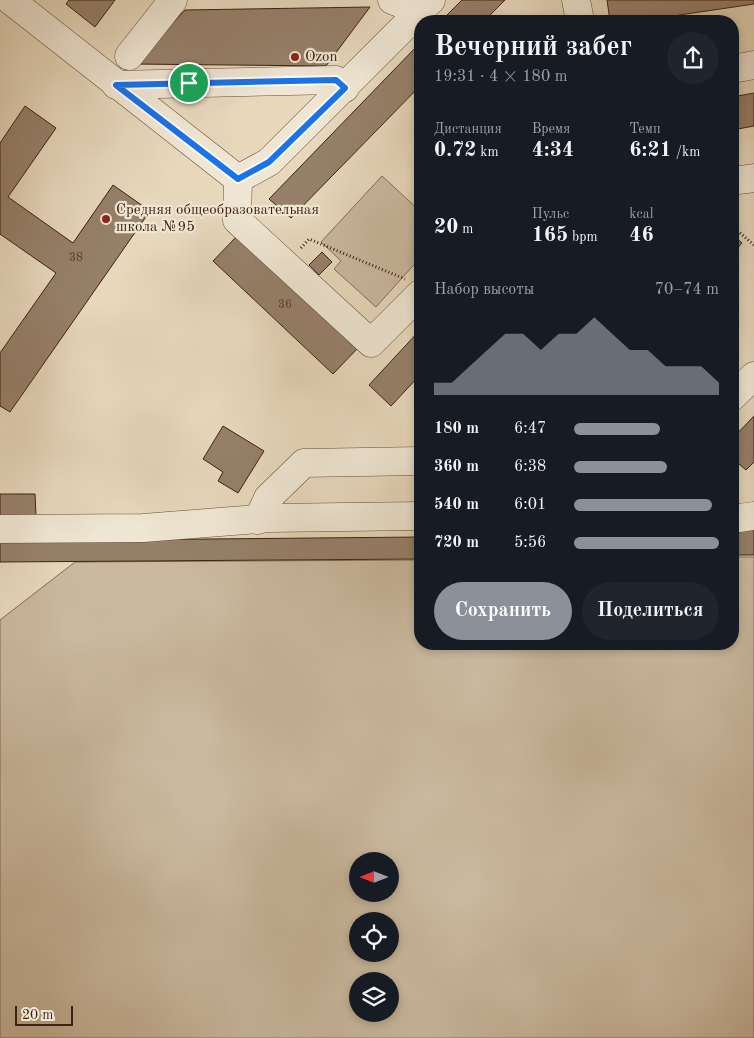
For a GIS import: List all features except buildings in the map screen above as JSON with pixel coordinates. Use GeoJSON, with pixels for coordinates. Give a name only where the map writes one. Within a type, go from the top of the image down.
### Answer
{"type":"FeatureCollection","features":[{"type":"Feature","properties":{"kind":"lane"},"geometry":{"type":"LineString","coordinates":[[10,0],[238,179]]}},
{"type":"Feature","properties":{"kind":"lane"},"geometry":{"type":"LineString","coordinates":[[129,56],[173,0]]}},
{"type":"Feature","properties":{"kind":"lane"},"geometry":{"type":"LineString","coordinates":[[392,0],[412,8],[424,7]]}},
{"type":"Feature","properties":{"kind":"lane"},"geometry":{"type":"LineString","coordinates":[[576,0],[579,15]]}},
{"type":"Feature","properties":{"kind":"lane"},"geometry":{"type":"LineString","coordinates":[[238,179],[269,162],[414,17]]}},
{"type":"Feature","properties":{"kind":"lane"},"geometry":{"type":"LineString","coordinates":[[739,67],[754,65]]}},
{"type":"Feature","properties":{"kind":"lane"},"geometry":{"type":"LineString","coordinates":[[116,85],[336,80],[345,88]]}},
{"type":"Feature","properties":{"kind":"lane"},"geometry":{"type":"LineString","coordinates":[[739,180],[754,178]]}},
{"type":"Feature","properties":{"kind":"lane"},"geometry":{"type":"LineString","coordinates":[[238,179],[237,220],[371,343],[414,288]]}},
{"type":"Feature","properties":{"kind":"lane"},"geometry":{"type":"LineString","coordinates":[[739,390],[754,376]]}},
{"type":"Feature","properties":{"kind":"lane"},"geometry":{"type":"LineString","coordinates":[[258,520],[268,498],[304,463],[414,461]]}},
{"type":"Feature","properties":{"kind":"lane"},"geometry":{"type":"LineString","coordinates":[[0,529],[143,528],[258,520],[414,516]]}},
{"type":"Feature","properties":{"kind":"lane"},"geometry":{"type":"LineString","coordinates":[[739,518],[754,516]]}},
{"type":"Feature","properties":{"kind":"path"},"geometry":{"type":"LineString","coordinates":[[739,232],[754,245]]}},
{"type":"Feature","properties":{"kind":"path"},"geometry":{"type":"LineString","coordinates":[[285,266],[310,239],[414,287]]}},
{"type":"Feature","properties":{"kind":"shaded area"},"geometry":{"type":"Polygon","coordinates":[[[382,176],[414,205],[414,265],[376,307],[334,269],[341,261],[321,242],[382,176]]]}},
{"type":"Feature","properties":{"kind":"shaded area"},"geometry":{"type":"Polygon","coordinates":[[[739,557],[754,557],[754,1038],[0,1038],[0,620],[75,562],[414,560],[414,650],[739,650],[739,557]]]}},
{"type":"Feature","properties":{"kind":"place","name":"Ozon"},"geometry":{"type":"Point","coordinates":[295,57]}},
{"type":"Feature","properties":{"kind":"place","name":"Средняя общеобразовательная школа №95"},"geometry":{"type":"Point","coordinates":[106,219]}},
{"type":"Feature","properties":{"kind":"route"},"geometry":{"type":"LineString","coordinates":[[336,80],[345,88],[269,162],[238,179],[116,85],[189,83],[336,80]]}}]}
